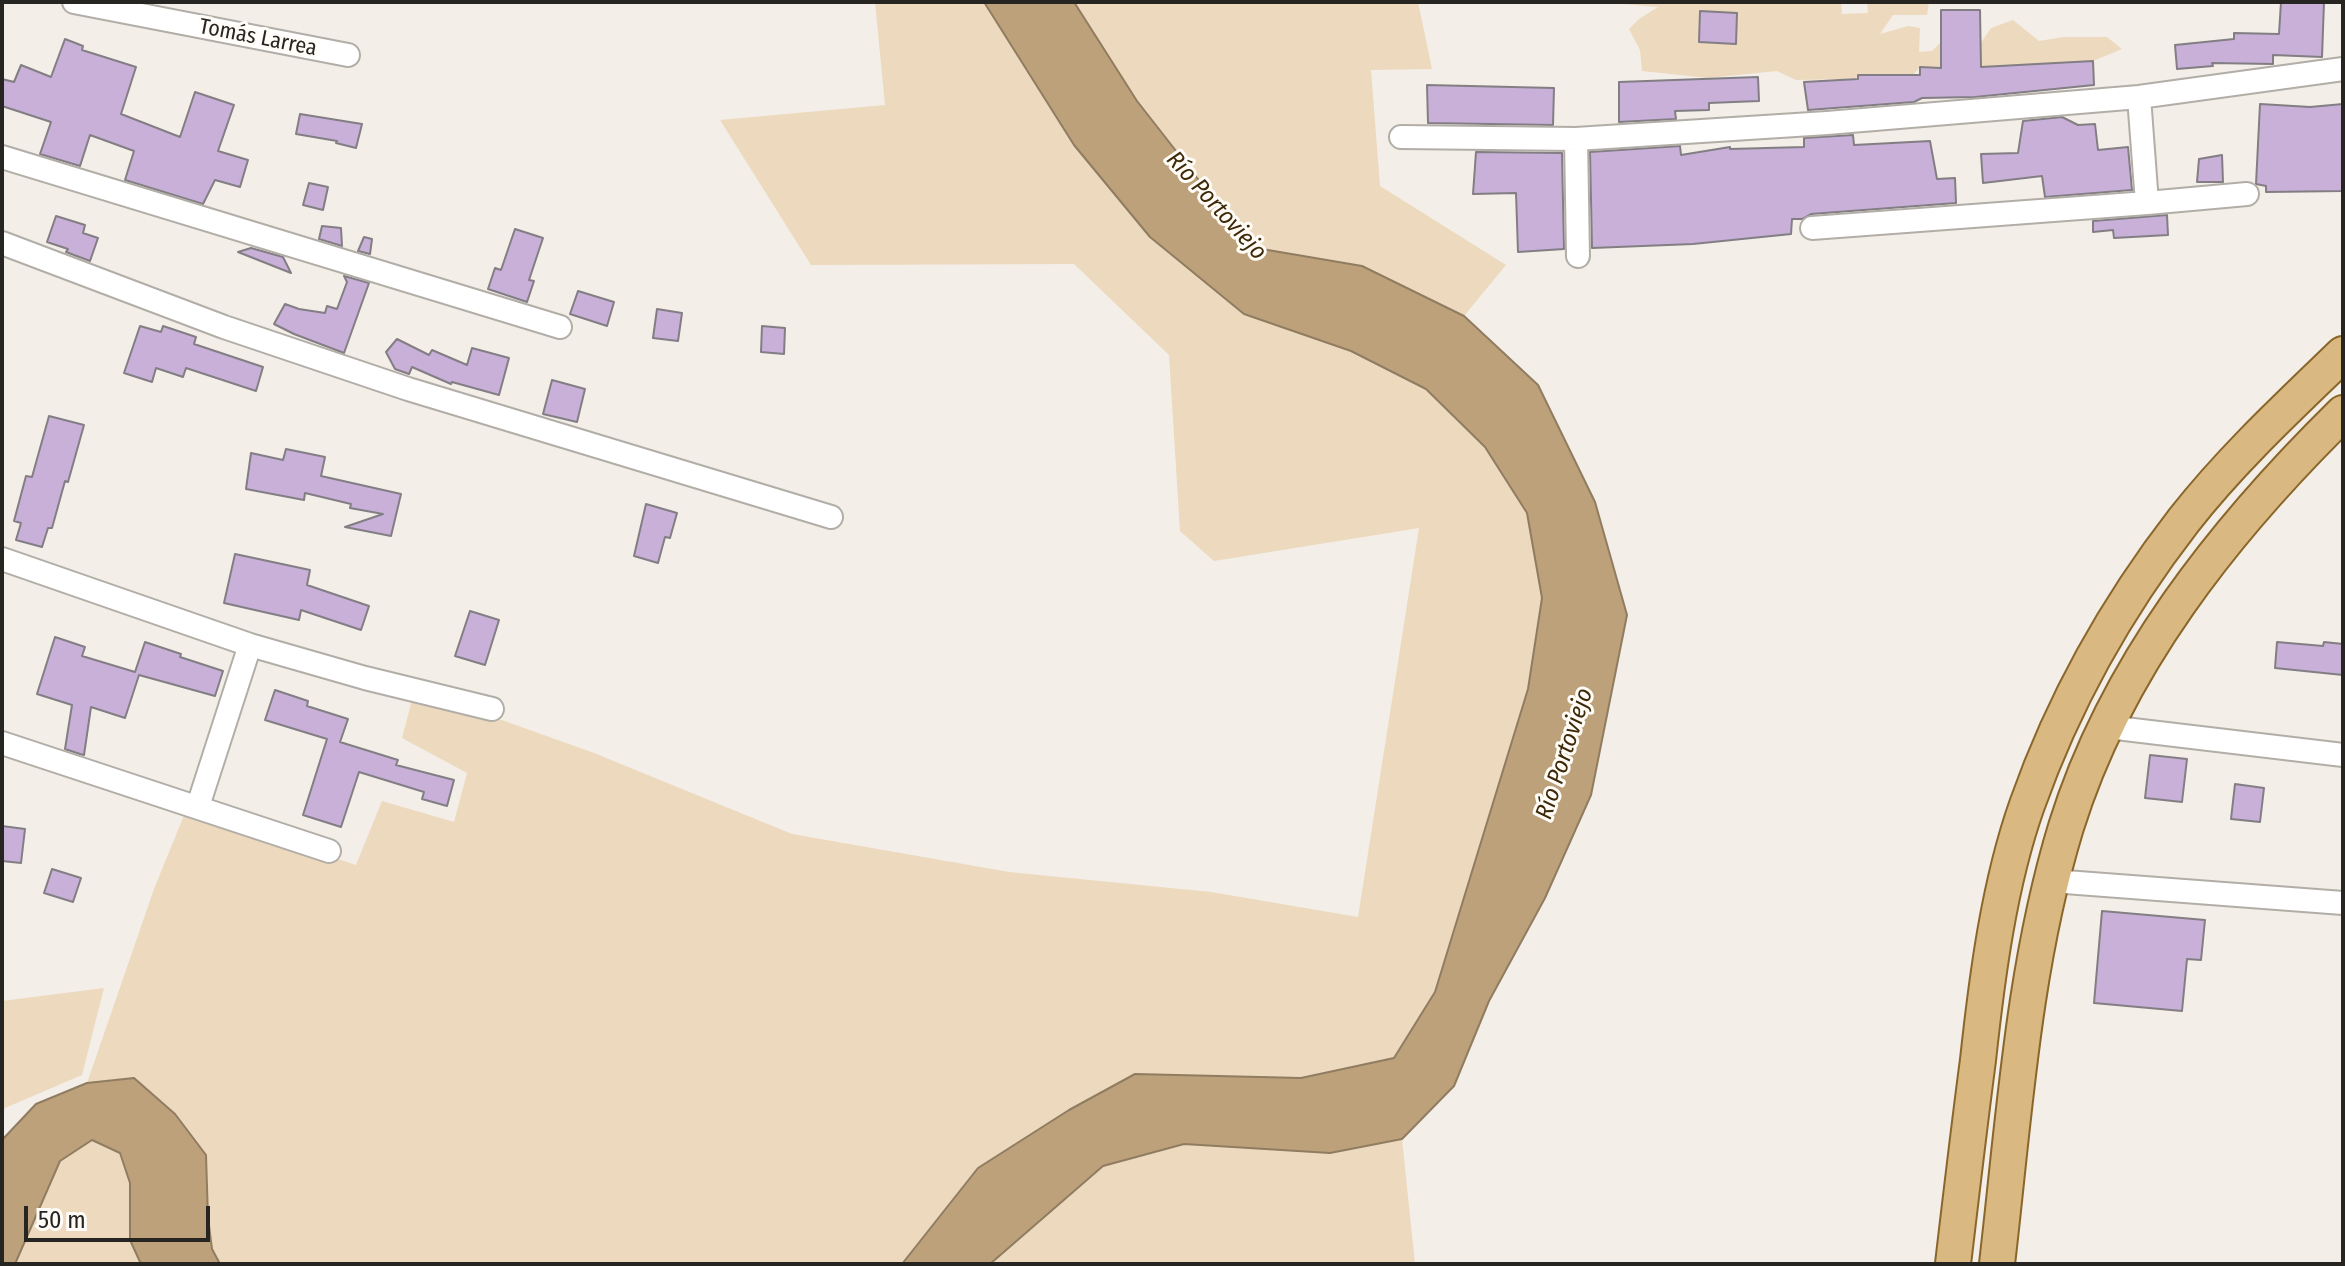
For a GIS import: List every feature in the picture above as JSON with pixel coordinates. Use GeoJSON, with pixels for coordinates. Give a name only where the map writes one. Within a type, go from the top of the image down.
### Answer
{"type":"FeatureCollection","features":[{"type":"Feature","properties":{"kind":"main road"},"geometry":{"type":"LineString","coordinates":[[1953,1264],[1997,923],[2026,807],[2051,745],[2107,634],[2144,574],[2185,519],[2259,435],[2343,354]]}},
{"type":"Feature","properties":{"kind":"main road"},"geometry":{"type":"LineString","coordinates":[[1997,1264],[2025,1028],[2052,881],[2071,813],[2132,677],[2196,577],[2242,518],[2343,413]]}},
{"type":"Feature","properties":{"kind":"street","name":"Tomás Larrea"},"geometry":{"type":"LineString","coordinates":[[74,2],[348,55]]}},
{"type":"Feature","properties":{"kind":"street"},"geometry":{"type":"LineString","coordinates":[[1401,137],[1576,139],[1827,123],[2139,97],[2343,69]]}},
{"type":"Feature","properties":{"kind":"street"},"geometry":{"type":"LineString","coordinates":[[2139,97],[2147,203]]}},
{"type":"Feature","properties":{"kind":"street"},"geometry":{"type":"LineString","coordinates":[[1576,139],[1578,256]]}},
{"type":"Feature","properties":{"kind":"street"},"geometry":{"type":"LineString","coordinates":[[2,157],[560,327]]}},
{"type":"Feature","properties":{"kind":"street"},"geometry":{"type":"LineString","coordinates":[[1812,228],[2247,194]]}},
{"type":"Feature","properties":{"kind":"street"},"geometry":{"type":"LineString","coordinates":[[2,243],[224,327],[408,389],[831,517]]}},
{"type":"Feature","properties":{"kind":"street"},"geometry":{"type":"LineString","coordinates":[[2,559],[250,645],[365,678],[492,709]]}},
{"type":"Feature","properties":{"kind":"street"},"geometry":{"type":"LineString","coordinates":[[198,806],[250,645]]}},
{"type":"Feature","properties":{"kind":"street"},"geometry":{"type":"LineString","coordinates":[[2108,727],[2343,755]]}},
{"type":"Feature","properties":{"kind":"street"},"geometry":{"type":"LineString","coordinates":[[2,743],[329,851]]}},
{"type":"Feature","properties":{"kind":"street"},"geometry":{"type":"LineString","coordinates":[[2052,881],[2343,903]]}},
{"type":"Feature","properties":{"kind":"shaded area"},"geometry":{"type":"Polygon","coordinates":[[[875,2],[984,2],[1074,145],[1351,351],[1426,389],[1485,447],[1527,513],[1542,598],[1528,689],[1434,992],[1394,1058],[1301,1078],[1135,1074],[1069,1110],[978,1168],[902,1264],[220,1264],[212,1249],[208,1218],[206,1155],[175,1114],[134,1079],[87,1083],[154,889],[187,808],[356,865],[382,801],[454,822],[467,773],[402,738],[415,689],[594,753],[792,834],[1009,872],[1211,892],[1358,917],[1419,528],[1214,561],[1180,531],[1169,355],[1074,264],[811,265],[720,120],[885,105],[875,2]]]}},
{"type":"Feature","properties":{"kind":"shaded area"},"geometry":{"type":"Polygon","coordinates":[[[1074,2],[1418,2],[1432,69],[1371,70],[1380,186],[1506,265],[1464,316],[1362,266],[1262,249],[1205,188],[1137,101],[1074,2]]]}},
{"type":"Feature","properties":{"kind":"shaded area"},"geometry":{"type":"Polygon","coordinates":[[[1622,2],[1841,2],[1842,14],[1868,13],[1867,2],[1929,2],[1927,15],[1893,15],[1880,34],[1908,26],[1920,28],[1919,52],[1932,51],[1944,39],[1978,47],[1991,28],[2013,20],[2039,41],[2064,37],[2107,37],[2122,49],[2093,61],[1920,67],[1910,78],[1883,75],[1796,80],[1777,71],[1708,78],[1642,71],[1640,50],[1629,29],[1658,7],[1622,2]]]}},
{"type":"Feature","properties":{"kind":"shaded area"},"geometry":{"type":"Polygon","coordinates":[[[104,988],[82,1075],[5,1108],[2,1113],[2,1001],[104,988]]]}},
{"type":"Feature","properties":{"kind":"shaded area"},"geometry":{"type":"Polygon","coordinates":[[[1402,1139],[1415,1264],[990,1264],[1103,1166],[1184,1144],[1330,1153],[1402,1139]]]}},
{"type":"Feature","properties":{"kind":"shaded area"},"geometry":{"type":"Polygon","coordinates":[[[92,1140],[119,1153],[130,1183],[130,1240],[141,1264],[15,1264],[60,1161],[92,1140]]]}},
{"type":"Feature","properties":{"kind":"water","name":"Río Portoviejo"},"geometry":{"type":"Polygon","coordinates":[[[984,2],[1074,2],[1137,101],[1205,188],[1262,249],[1362,266],[1464,316],[1538,385],[1595,502],[1627,615],[1591,795],[1545,898],[1489,1001],[1454,1086],[1402,1139],[1330,1153],[1184,1144],[1103,1166],[990,1264],[902,1264],[978,1168],[1069,1110],[1135,1074],[1301,1078],[1394,1058],[1435,992],[1528,689],[1542,598],[1527,513],[1485,447],[1426,389],[1351,351],[1244,314],[1150,237],[1074,145],[984,2]]]}},
{"type":"Feature","properties":{"kind":"water"},"geometry":{"type":"Polygon","coordinates":[[[134,1078],[175,1114],[206,1155],[208,1218],[212,1249],[220,1264],[141,1264],[130,1240],[130,1183],[120,1153],[92,1140],[60,1161],[15,1264],[2,1264],[2,1140],[36,1104],[87,1083],[134,1078]]]}},
{"type":"Feature","properties":{"kind":"building"},"geometry":{"type":"Polygon","coordinates":[[[2281,2],[2324,2],[2322,57],[2273,55],[2273,64],[2212,63],[2213,66],[2177,69],[2175,45],[2234,39],[2234,33],[2279,34],[2281,2]]]}},
{"type":"Feature","properties":{"kind":"building"},"geometry":{"type":"Polygon","coordinates":[[[1941,10],[1980,10],[1981,67],[2093,61],[2094,85],[1808,110],[1804,82],[1858,79],[1858,75],[1920,75],[1920,67],[1941,68],[1941,10]]]}},
{"type":"Feature","properties":{"kind":"building"},"geometry":{"type":"Polygon","coordinates":[[[1700,11],[1737,13],[1736,44],[1699,42],[1700,11]]]}},
{"type":"Feature","properties":{"kind":"building"},"geometry":{"type":"Polygon","coordinates":[[[65,39],[83,46],[82,50],[136,67],[121,114],[180,137],[195,92],[234,105],[218,151],[248,160],[240,187],[215,180],[203,204],[125,180],[134,151],[90,135],[80,166],[40,154],[51,122],[2,106],[2,79],[14,82],[21,65],[51,77],[65,39]]]}},
{"type":"Feature","properties":{"kind":"building"},"geometry":{"type":"Polygon","coordinates":[[[1758,77],[1759,101],[1709,103],[1709,110],[1675,111],[1676,119],[1619,122],[1619,82],[1758,77]]]}},
{"type":"Feature","properties":{"kind":"building"},"geometry":{"type":"Polygon","coordinates":[[[1427,85],[1554,88],[1553,125],[1428,123],[1427,85]]]}},
{"type":"Feature","properties":{"kind":"building"},"geometry":{"type":"Polygon","coordinates":[[[2260,104],[2310,107],[2343,104],[2343,191],[2266,192],[2266,186],[2256,184],[2260,104]]]}},
{"type":"Feature","properties":{"kind":"building"},"geometry":{"type":"Polygon","coordinates":[[[300,114],[362,124],[356,148],[337,141],[296,134],[300,114]]]}},
{"type":"Feature","properties":{"kind":"building"},"geometry":{"type":"Polygon","coordinates":[[[2062,117],[2078,125],[2095,124],[2098,150],[2128,147],[2132,190],[2045,197],[2042,176],[1983,183],[1981,154],[2018,153],[2023,121],[2062,117]]]}},
{"type":"Feature","properties":{"kind":"building"},"geometry":{"type":"Polygon","coordinates":[[[1853,135],[1854,145],[1930,141],[1937,179],[1955,178],[1956,203],[1811,214],[1802,219],[1792,219],[1791,234],[1693,244],[1592,248],[1590,152],[1680,146],[1681,155],[1730,147],[1804,147],[1804,138],[1853,135]]]}},
{"type":"Feature","properties":{"kind":"building"},"geometry":{"type":"Polygon","coordinates":[[[1476,152],[1562,153],[1564,249],[1518,252],[1516,193],[1473,194],[1476,152]]]}},
{"type":"Feature","properties":{"kind":"building"},"geometry":{"type":"Polygon","coordinates":[[[2222,155],[2223,182],[2197,182],[2199,159],[2222,155]]]}},
{"type":"Feature","properties":{"kind":"building"},"geometry":{"type":"Polygon","coordinates":[[[309,183],[328,187],[323,210],[303,205],[309,183]]]}},
{"type":"Feature","properties":{"kind":"building"},"geometry":{"type":"Polygon","coordinates":[[[2167,215],[2168,235],[2114,238],[2113,230],[2093,232],[2093,221],[2167,215]]]}},
{"type":"Feature","properties":{"kind":"building"},"geometry":{"type":"Polygon","coordinates":[[[56,216],[85,225],[83,233],[98,238],[90,261],[47,242],[56,216]]]}},
{"type":"Feature","properties":{"kind":"building"},"geometry":{"type":"Polygon","coordinates":[[[322,226],[341,228],[342,246],[319,239],[322,226]]]}},
{"type":"Feature","properties":{"kind":"building"},"geometry":{"type":"Polygon","coordinates":[[[515,229],[543,238],[529,280],[534,281],[527,302],[488,289],[495,268],[501,270],[515,229]]]}},
{"type":"Feature","properties":{"kind":"building"},"geometry":{"type":"Polygon","coordinates":[[[364,237],[372,239],[370,254],[358,251],[364,237]]]}},
{"type":"Feature","properties":{"kind":"building"},"geometry":{"type":"Polygon","coordinates":[[[251,248],[283,257],[291,273],[238,252],[251,248]]]}},
{"type":"Feature","properties":{"kind":"building"},"geometry":{"type":"Polygon","coordinates":[[[344,276],[369,283],[344,353],[274,324],[285,304],[325,313],[327,306],[337,309],[347,282],[344,276]]]}},
{"type":"Feature","properties":{"kind":"building"},"geometry":{"type":"Polygon","coordinates":[[[578,291],[614,302],[607,326],[570,314],[578,291]]]}},
{"type":"Feature","properties":{"kind":"building"},"geometry":{"type":"Polygon","coordinates":[[[657,309],[682,313],[678,341],[653,338],[657,309]]]}},
{"type":"Feature","properties":{"kind":"building"},"geometry":{"type":"Polygon","coordinates":[[[140,326],[161,332],[163,326],[196,337],[194,344],[263,367],[256,391],[186,368],[183,377],[156,368],[152,382],[124,373],[140,326]]]}},
{"type":"Feature","properties":{"kind":"building"},"geometry":{"type":"Polygon","coordinates":[[[762,326],[785,328],[784,354],[761,352],[762,326]]]}},
{"type":"Feature","properties":{"kind":"building"},"geometry":{"type":"Polygon","coordinates":[[[397,339],[429,355],[432,350],[467,365],[472,348],[509,358],[499,395],[451,384],[412,367],[409,374],[395,369],[386,352],[397,339]]]}},
{"type":"Feature","properties":{"kind":"building"},"geometry":{"type":"Polygon","coordinates":[[[552,380],[585,389],[577,422],[543,414],[552,380]]]}},
{"type":"Feature","properties":{"kind":"building"},"geometry":{"type":"Polygon","coordinates":[[[49,416],[84,425],[68,482],[65,481],[52,528],[48,528],[42,547],[16,540],[21,523],[14,521],[26,476],[32,477],[49,416]]]}},
{"type":"Feature","properties":{"kind":"building"},"geometry":{"type":"Polygon","coordinates":[[[286,449],[325,457],[321,476],[401,494],[391,536],[345,527],[383,514],[350,508],[351,504],[305,493],[304,500],[246,489],[251,453],[283,460],[286,449]]]}},
{"type":"Feature","properties":{"kind":"building"},"geometry":{"type":"Polygon","coordinates":[[[646,504],[677,513],[670,538],[665,537],[658,563],[634,556],[646,504]]]}},
{"type":"Feature","properties":{"kind":"building"},"geometry":{"type":"Polygon","coordinates":[[[235,554],[310,570],[307,585],[369,606],[361,630],[301,610],[299,620],[224,603],[235,554]]]}},
{"type":"Feature","properties":{"kind":"building"},"geometry":{"type":"Polygon","coordinates":[[[470,611],[499,620],[485,665],[455,656],[470,611]]]}},
{"type":"Feature","properties":{"kind":"building"},"geometry":{"type":"Polygon","coordinates":[[[55,637],[85,647],[82,656],[135,672],[145,642],[223,671],[215,696],[139,675],[125,718],[91,707],[84,755],[65,749],[72,705],[37,694],[55,637]]]}},
{"type":"Feature","properties":{"kind":"building"},"geometry":{"type":"Polygon","coordinates":[[[2277,642],[2323,646],[2324,642],[2343,644],[2343,675],[2275,668],[2277,642]]]}},
{"type":"Feature","properties":{"kind":"building"},"geometry":{"type":"Polygon","coordinates":[[[275,690],[308,701],[307,706],[348,719],[340,742],[398,760],[396,765],[454,780],[447,806],[422,799],[424,792],[359,772],[341,827],[303,815],[327,739],[265,720],[275,690]]]}},
{"type":"Feature","properties":{"kind":"building"},"geometry":{"type":"Polygon","coordinates":[[[2150,755],[2187,759],[2182,802],[2145,798],[2150,755]]]}},
{"type":"Feature","properties":{"kind":"building"},"geometry":{"type":"Polygon","coordinates":[[[2235,784],[2264,788],[2260,822],[2231,819],[2235,784]]]}},
{"type":"Feature","properties":{"kind":"building"},"geometry":{"type":"Polygon","coordinates":[[[2,826],[25,829],[21,863],[2,861],[2,826]]]}},
{"type":"Feature","properties":{"kind":"building"},"geometry":{"type":"Polygon","coordinates":[[[52,869],[81,878],[73,902],[44,893],[52,869]]]}},
{"type":"Feature","properties":{"kind":"building"},"geometry":{"type":"Polygon","coordinates":[[[2102,911],[2205,920],[2201,960],[2187,959],[2182,1011],[2094,1003],[2102,911]]]}}]}
